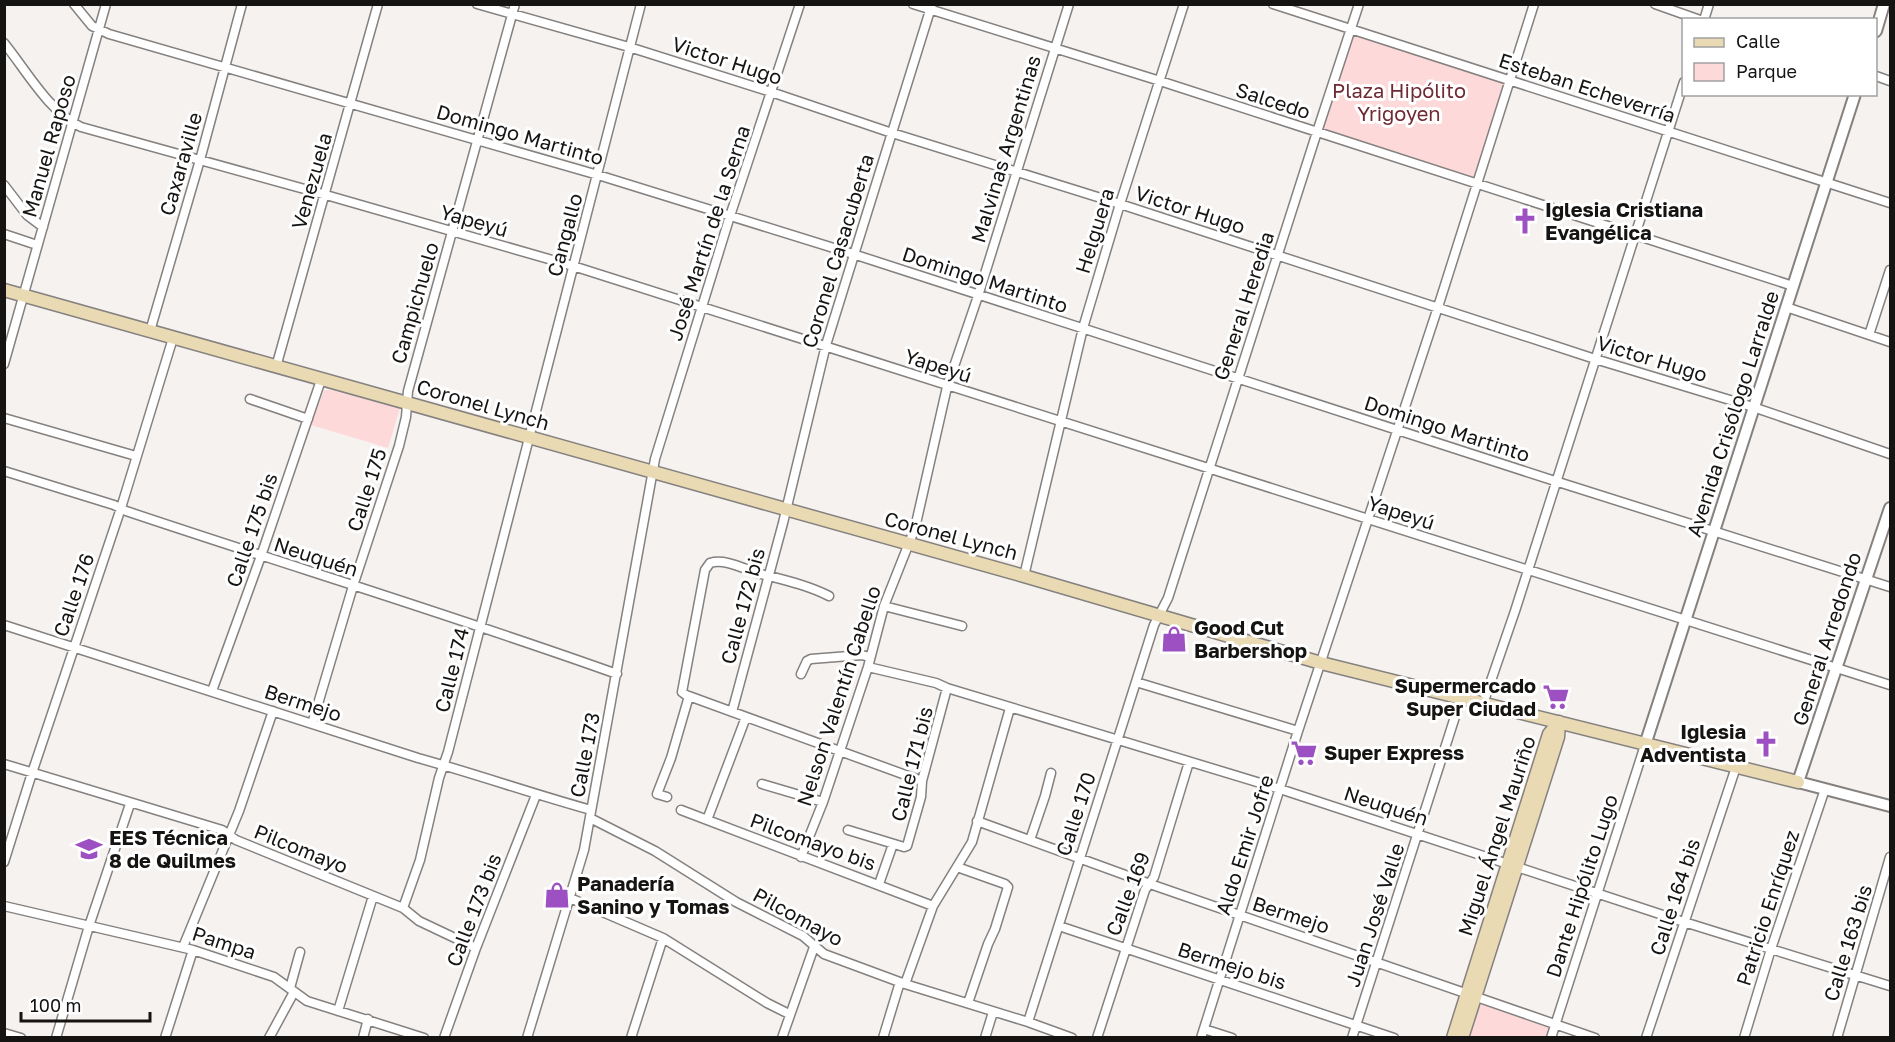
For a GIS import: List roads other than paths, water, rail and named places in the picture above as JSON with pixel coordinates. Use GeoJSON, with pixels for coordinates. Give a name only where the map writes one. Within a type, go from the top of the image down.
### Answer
{"type":"FeatureCollection","features":[{"type":"Feature","properties":{"kind":"main road","name":"Coronel Lynch"},"geometry":{"type":"LineString","coordinates":[[4,290],[528,439],[1024,576],[1321,663],[1798,782]]}},
{"type":"Feature","properties":{"kind":"main road","name":"Miguel Ángel Mauriño"},"geometry":{"type":"LineString","coordinates":[[1453,1038],[1471,995],[1513,866],[1550,734],[1559,722]]}},
{"type":"Feature","properties":{"kind":"main road","name":"Miguel Ángel Mauriño"},"geometry":{"type":"LineString","coordinates":[[1462,1038],[1471,995]]}},
{"type":"Feature","properties":{"kind":"street","name":"Domingo Martinto"},"geometry":{"type":"LineString","coordinates":[[74,4],[92,26],[99,30],[598,175],[853,254],[1555,482],[1890,587]]}},
{"type":"Feature","properties":{"kind":"street","name":"Manuel Raposo"},"geometry":{"type":"LineString","coordinates":[[4,364],[106,4]]}},
{"type":"Feature","properties":{"kind":"street","name":"Caxaraville"},"geometry":{"type":"LineString","coordinates":[[150,331],[200,160],[242,4]]}},
{"type":"Feature","properties":{"kind":"street","name":"Venezuela"},"geometry":{"type":"LineString","coordinates":[[276,367],[378,4]]}},
{"type":"Feature","properties":{"kind":"street","name":"Victor Hugo"},"geometry":{"type":"LineString","coordinates":[[477,4],[629,47],[771,92],[1595,359],[1753,407],[1890,454]]}},
{"type":"Feature","properties":{"kind":"street","name":"Campichuelo"},"geometry":{"type":"LineString","coordinates":[[407,403],[408,391],[515,4]]}},
{"type":"Feature","properties":{"kind":"street","name":"Cangallo"},"geometry":{"type":"LineString","coordinates":[[528,439],[641,4]]}},
{"type":"Feature","properties":{"kind":"street","name":"José Martín de la Serna"},"geometry":{"type":"LineString","coordinates":[[652,473],[730,216],[800,4]]}},
{"type":"Feature","properties":{"kind":"street","name":"Salcedo"},"geometry":{"type":"LineString","coordinates":[[913,4],[931,7],[1054,49],[1160,81],[1793,286]]}},
{"type":"Feature","properties":{"kind":"street","name":"Malvinas Argentinas"},"geometry":{"type":"LineString","coordinates":[[908,545],[915,528],[947,387],[978,296],[1069,4]]}},
{"type":"Feature","properties":{"kind":"street","name":"Helguera"},"geometry":{"type":"LineString","coordinates":[[1024,576],[1083,328],[1184,4]]}},
{"type":"Feature","properties":{"kind":"street","name":"Esteban Echeverría"},"geometry":{"type":"LineString","coordinates":[[1273,4],[1890,203]]}},
{"type":"Feature","properties":{"kind":"street","name":"General Heredia"},"geometry":{"type":"LineString","coordinates":[[1158,616],[1168,598],[1359,4]]}},
{"type":"Feature","properties":{"kind":"street","name":"Aldo Emir Jofre"},"geometry":{"type":"LineString","coordinates":[[1202,1033],[1534,4]]}},
{"type":"Feature","properties":{"kind":"street"},"geometry":{"type":"LineString","coordinates":[[1655,4],[1696,18]]}},
{"type":"Feature","properties":{"kind":"street"},"geometry":{"type":"LineString","coordinates":[[1703,18],[1709,4]]}},
{"type":"Feature","properties":{"kind":"street"},"geometry":{"type":"LineString","coordinates":[[1877,25],[1884,4]]}},
{"type":"Feature","properties":{"kind":"street","name":"Coronel Casacuberta"},"geometry":{"type":"LineString","coordinates":[[786,510],[826,345],[931,7]]}},
{"type":"Feature","properties":{"kind":"street","name":"Yapeyú"},"geometry":{"type":"LineString","coordinates":[[4,43],[57,111],[74,123],[573,266],[826,345],[947,387],[1890,685]]}},
{"type":"Feature","properties":{"kind":"street"},"geometry":{"type":"LineString","coordinates":[[1483,704],[1682,85]]}},
{"type":"Feature","properties":{"kind":"street","name":"Avenida Crisólogo Larralde"},"geometry":{"type":"LineString","coordinates":[[1645,745],[1854,96]]}},
{"type":"Feature","properties":{"kind":"street"},"geometry":{"type":"LineString","coordinates":[[4,185],[27,215],[43,227]]}},
{"type":"Feature","properties":{"kind":"street"},"geometry":{"type":"LineString","coordinates":[[4,234],[37,245]]}},
{"type":"Feature","properties":{"kind":"street"},"geometry":{"type":"LineString","coordinates":[[1869,335],[1890,270]]}},
{"type":"Feature","properties":{"kind":"street"},"geometry":{"type":"LineString","coordinates":[[1786,308],[1890,342]]}},
{"type":"Feature","properties":{"kind":"street","name":"Calle 176"},"geometry":{"type":"LineString","coordinates":[[4,862],[173,338]]}},
{"type":"Feature","properties":{"kind":"street","name":"Calle 175 bis"},"geometry":{"type":"LineString","coordinates":[[212,691],[321,380]]}},
{"type":"Feature","properties":{"kind":"street"},"geometry":{"type":"LineString","coordinates":[[250,399],[308,418]]}},
{"type":"Feature","properties":{"kind":"street","name":"Calle 175"},"geometry":{"type":"LineString","coordinates":[[312,724],[352,586],[399,446],[407,403]]}},
{"type":"Feature","properties":{"kind":"street"},"geometry":{"type":"LineString","coordinates":[[4,418],[136,456]]}},
{"type":"Feature","properties":{"kind":"street","name":"Calle 174"},"geometry":{"type":"LineString","coordinates":[[403,908],[420,860],[439,778],[528,439]]}},
{"type":"Feature","properties":{"kind":"street","name":"Neuquén"},"geometry":{"type":"LineString","coordinates":[[4,471],[617,674]]}},
{"type":"Feature","properties":{"kind":"street","name":"Calle 173"},"geometry":{"type":"LineString","coordinates":[[527,1038],[584,850],[652,473]]}},
{"type":"Feature","properties":{"kind":"street","name":"General Arredondo"},"geometry":{"type":"LineString","coordinates":[[1798,782],[1866,579],[1889,520],[1890,508]]}},
{"type":"Feature","properties":{"kind":"street","name":"Calle 172 bis"},"geometry":{"type":"LineString","coordinates":[[732,712],[786,510]]}},
{"type":"Feature","properties":{"kind":"street","name":"Nelson Valentín Cabello"},"geometry":{"type":"LineString","coordinates":[[801,857],[823,802],[868,667],[884,606],[908,545]]}},
{"type":"Feature","properties":{"kind":"street"},"geometry":{"type":"LineString","coordinates":[[667,797],[657,794],[671,759],[686,694],[705,570],[710,563],[720,561],[814,589],[829,596]]}},
{"type":"Feature","properties":{"kind":"street"},"geometry":{"type":"LineString","coordinates":[[884,606],[962,626]]}},
{"type":"Feature","properties":{"kind":"street","name":"Calle 170"},"geometry":{"type":"LineString","coordinates":[[1028,1022],[1158,616]]}},
{"type":"Feature","properties":{"kind":"street","name":"Bermejo"},"geometry":{"type":"LineString","coordinates":[[4,625],[591,814]]}},
{"type":"Feature","properties":{"kind":"street"},"geometry":{"type":"LineString","coordinates":[[801,674],[807,661],[811,659],[862,655],[869,657]]}},
{"type":"Feature","properties":{"kind":"street","name":"Neuquén"},"geometry":{"type":"LineString","coordinates":[[868,667],[936,683],[1010,708],[1280,789],[1684,922],[1890,986]]}},
{"type":"Feature","properties":{"kind":"street"},"geometry":{"type":"LineString","coordinates":[[1136,682],[1298,731]]}},
{"type":"Feature","properties":{"kind":"street","name":"Calle 171 bis"},"geometry":{"type":"LineString","coordinates":[[879,884],[893,844],[904,848],[907,846],[947,688]]}},
{"type":"Feature","properties":{"kind":"street"},"geometry":{"type":"LineString","coordinates":[[686,694],[922,781]]}},
{"type":"Feature","properties":{"kind":"street","name":"Juan José Valle"},"geometry":{"type":"LineString","coordinates":[[1352,1038],[1461,698]]}},
{"type":"Feature","properties":{"kind":"street"},"geometry":{"type":"LineString","coordinates":[[883,1038],[933,906],[972,842],[1010,708]]}},
{"type":"Feature","properties":{"kind":"street"},"geometry":{"type":"LineString","coordinates":[[183,947],[238,811],[273,711]]}},
{"type":"Feature","properties":{"kind":"street"},"geometry":{"type":"LineString","coordinates":[[707,820],[746,717]]}},
{"type":"Feature","properties":{"kind":"street","name":"Dante Hipólito Lugo"},"geometry":{"type":"LineString","coordinates":[[1551,1038],[1645,745]]}},
{"type":"Feature","properties":{"kind":"street","name":"Calle 169"},"geometry":{"type":"LineString","coordinates":[[1097,1038],[1145,890],[1154,878],[1190,762]]}},
{"type":"Feature","properties":{"kind":"street","name":"Pilcomayo"},"geometry":{"type":"LineString","coordinates":[[4,764],[228,833],[236,840],[403,908],[419,921],[476,948]]}},
{"type":"Feature","properties":{"kind":"street","name":"Calle 164 bis"},"geometry":{"type":"LineString","coordinates":[[1646,1038],[1736,767]]}},
{"type":"Feature","properties":{"kind":"street"},"geometry":{"type":"LineString","coordinates":[[1030,840],[1051,773]]}},
{"type":"Feature","properties":{"kind":"street","name":"Coronel Lynch"},"geometry":{"type":"LineString","coordinates":[[1798,782],[1890,806]]}},
{"type":"Feature","properties":{"kind":"street"},"geometry":{"type":"LineString","coordinates":[[762,784],[823,802]]}},
{"type":"Feature","properties":{"kind":"street","name":"Patricio Enríquez"},"geometry":{"type":"LineString","coordinates":[[1744,1038],[1771,948],[1825,789]]}},
{"type":"Feature","properties":{"kind":"street","name":"Calle 173 bis"},"geometry":{"type":"LineString","coordinates":[[444,1038],[476,948],[536,795]]}},
{"type":"Feature","properties":{"kind":"street"},"geometry":{"type":"LineString","coordinates":[[56,1038],[89,926],[130,804]]}},
{"type":"Feature","properties":{"kind":"street","name":"Pilcomayo bis"},"geometry":{"type":"LineString","coordinates":[[681,810],[933,906]]}},
{"type":"Feature","properties":{"kind":"street","name":"Pilcomayo"},"geometry":{"type":"LineString","coordinates":[[591,814],[736,902],[803,936],[824,954],[903,983],[1072,1038]]}},
{"type":"Feature","properties":{"kind":"street","name":"Bermejo"},"geometry":{"type":"LineString","coordinates":[[977,821],[1240,916],[1378,961],[1595,1038]]}},
{"type":"Feature","properties":{"kind":"street"},"geometry":{"type":"LineString","coordinates":[[848,830],[893,844]]}},
{"type":"Feature","properties":{"kind":"street","name":"Calle 163 bis"},"geometry":{"type":"LineString","coordinates":[[1837,1038],[1890,857]]}},
{"type":"Feature","properties":{"kind":"street"},"geometry":{"type":"LineString","coordinates":[[957,867],[1005,884],[1008,888],[968,1004]]}},
{"type":"Feature","properties":{"kind":"street"},"geometry":{"type":"LineString","coordinates":[[338,1011],[373,896]]}},
{"type":"Feature","properties":{"kind":"street"},"geometry":{"type":"LineString","coordinates":[[570,898],[663,938],[767,1003],[789,1014]]}},
{"type":"Feature","properties":{"kind":"street","name":"Pampa"},"geometry":{"type":"LineString","coordinates":[[4,906],[193,950],[274,977],[308,1001],[424,1038]]}},
{"type":"Feature","properties":{"kind":"street","name":"Bermejo bis"},"geometry":{"type":"LineString","coordinates":[[1059,926],[1394,1038]]}},
{"type":"Feature","properties":{"kind":"street"},"geometry":{"type":"LineString","coordinates":[[631,1038],[663,938]]}},
{"type":"Feature","properties":{"kind":"street"},"geometry":{"type":"LineString","coordinates":[[782,1038],[814,947]]}},
{"type":"Feature","properties":{"kind":"street"},"geometry":{"type":"LineString","coordinates":[[165,1038],[193,950]]}},
{"type":"Feature","properties":{"kind":"street"},"geometry":{"type":"LineString","coordinates":[[269,1038],[292,990],[300,952]]}},
{"type":"Feature","properties":{"kind":"street"},"geometry":{"type":"LineString","coordinates":[[985,1038],[993,1012]]}},
{"type":"Feature","properties":{"kind":"street"},"geometry":{"type":"LineString","coordinates":[[363,1038],[368,1019]]}},
{"type":"Feature","properties":{"kind":"street"},"geometry":{"type":"LineString","coordinates":[[4,1032],[21,1038]]}},
{"type":"Feature","properties":{"kind":"street"},"geometry":{"type":"LineString","coordinates":[[1202,1033],[1232,1038]]}},
{"type":"Feature","properties":{"kind":"place","name":"Iglesia Cristiana Evangélica"},"geometry":{"type":"Point","coordinates":[1525,221]}},
{"type":"Feature","properties":{"kind":"place","name":"Good Cut Barbershop"},"geometry":{"type":"Point","coordinates":[1174,639]}},
{"type":"Feature","properties":{"kind":"place","name":"Supermercado Super Ciudad"},"geometry":{"type":"Point","coordinates":[1556,697]}},
{"type":"Feature","properties":{"kind":"place","name":"Iglesia Adventista"},"geometry":{"type":"Point","coordinates":[1766,744]}},
{"type":"Feature","properties":{"kind":"place","name":"Super Express"},"geometry":{"type":"Point","coordinates":[1304,753]}},
{"type":"Feature","properties":{"kind":"place","name":"EES Técnica 8 de Quilmes"},"geometry":{"type":"Point","coordinates":[89,849]}},
{"type":"Feature","properties":{"kind":"place","name":"Panadería Sanino y Tomas"},"geometry":{"type":"Point","coordinates":[557,895]}},
{"type":"Feature","properties":{"kind":"park label","name":"Plaza Hipólito Yrigoyen"},"geometry":{"type":"Point","coordinates":[1399,102]}}]}
